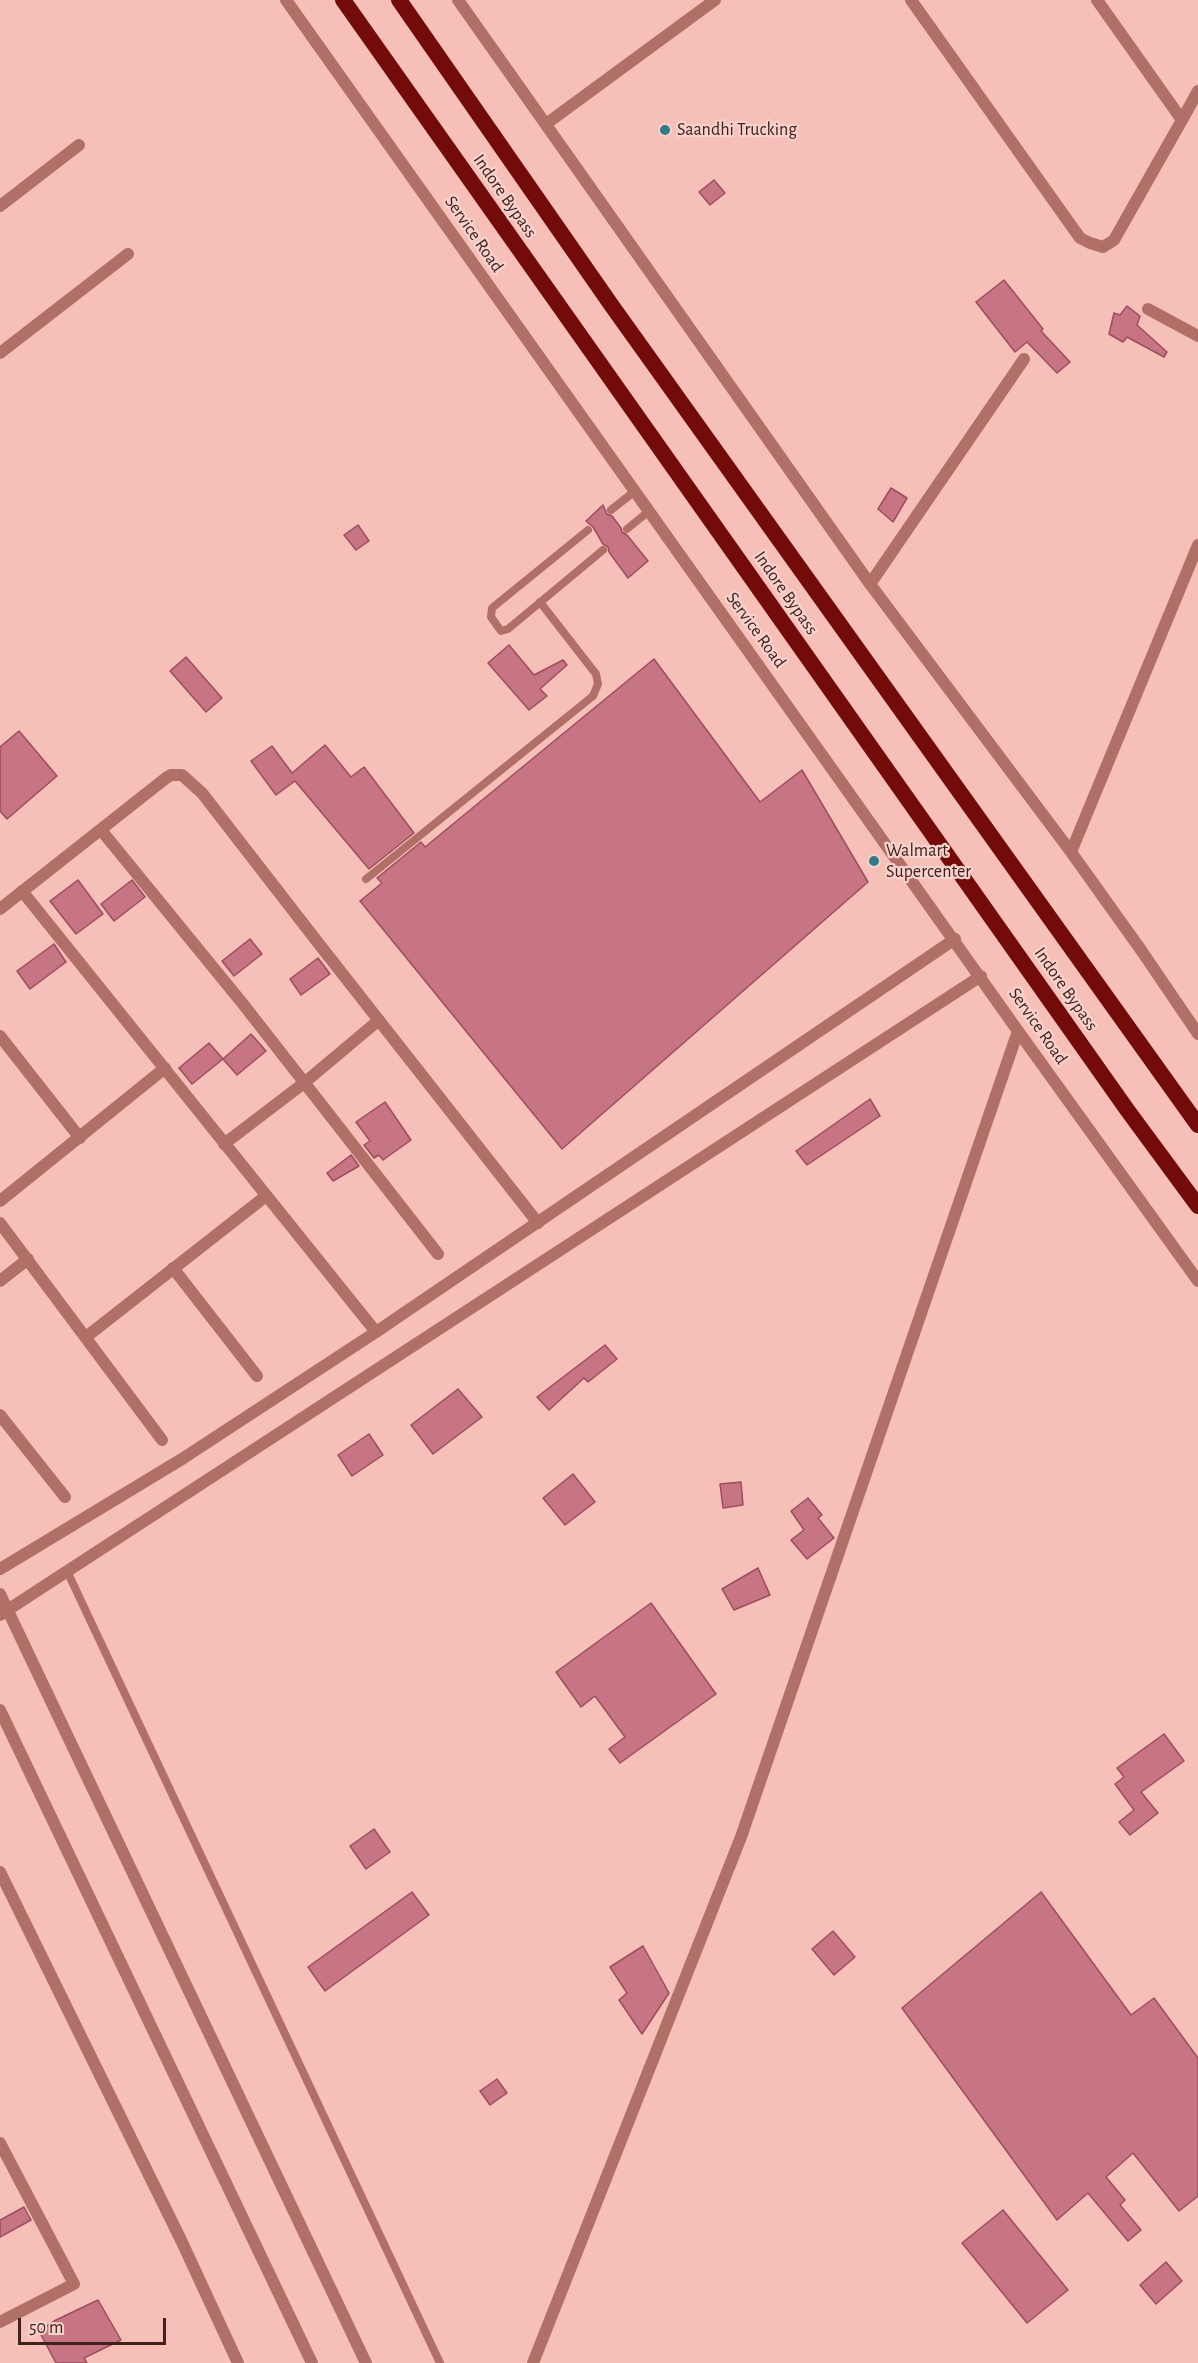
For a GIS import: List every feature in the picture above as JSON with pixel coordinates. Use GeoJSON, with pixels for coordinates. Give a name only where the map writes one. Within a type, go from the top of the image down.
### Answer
{"type":"FeatureCollection","features":[{"type":"Feature","properties":{"kind":"highway","name":"Indore Bypass"},"geometry":{"type":"LineString","coordinates":[[344,0],[1128,1111],[1198,1206]]}},
{"type":"Feature","properties":{"kind":"highway","name":"Indore Bypass"},"geometry":{"type":"LineString","coordinates":[[399,0],[626,326],[1198,1125]]}},
{"type":"Feature","properties":{"kind":"street","name":"Service Road"},"geometry":{"type":"LineString","coordinates":[[286,0],[1198,1281]]}},
{"type":"Feature","properties":{"kind":"street"},"geometry":{"type":"LineString","coordinates":[[458,0],[870,584],[1071,852],[1198,1034]]}},
{"type":"Feature","properties":{"kind":"street"},"geometry":{"type":"LineString","coordinates":[[546,124],[716,0]]}},
{"type":"Feature","properties":{"kind":"street"},"geometry":{"type":"LineString","coordinates":[[911,0],[1080,238],[1090,243],[1103,247],[1114,240],[1198,91]]}},
{"type":"Feature","properties":{"kind":"street"},"geometry":{"type":"LineString","coordinates":[[1097,0],[1182,120]]}},
{"type":"Feature","properties":{"kind":"street"},"geometry":{"type":"LineString","coordinates":[[0,206],[79,145]]}},
{"type":"Feature","properties":{"kind":"street"},"geometry":{"type":"LineString","coordinates":[[0,353],[128,254]]}},
{"type":"Feature","properties":{"kind":"street"},"geometry":{"type":"LineString","coordinates":[[1148,309],[1198,336]]}},
{"type":"Feature","properties":{"kind":"street"},"geometry":{"type":"LineString","coordinates":[[870,584],[1024,358]]}},
{"type":"Feature","properties":{"kind":"street"},"geometry":{"type":"LineString","coordinates":[[1071,852],[1198,545]]}},
{"type":"Feature","properties":{"kind":"street"},"geometry":{"type":"LineString","coordinates":[[0,909],[166,778],[171,775],[182,775],[202,793],[538,1223]]}},
{"type":"Feature","properties":{"kind":"street"},"geometry":{"type":"LineString","coordinates":[[101,830],[243,1004],[438,1254]]}},
{"type":"Feature","properties":{"kind":"street"},"geometry":{"type":"LineString","coordinates":[[22,891],[376,1332]]}},
{"type":"Feature","properties":{"kind":"street"},"geometry":{"type":"LineString","coordinates":[[0,1569],[182,1459],[376,1332],[955,939]]}},
{"type":"Feature","properties":{"kind":"street"},"geometry":{"type":"LineString","coordinates":[[4,1612],[981,976]]}},
{"type":"Feature","properties":{"kind":"street"},"geometry":{"type":"LineString","coordinates":[[224,1144],[304,1083],[379,1020]]}},
{"type":"Feature","properties":{"kind":"street"},"geometry":{"type":"LineString","coordinates":[[533,2363],[741,1837],[1018,1031]]}},
{"type":"Feature","properties":{"kind":"street"},"geometry":{"type":"LineString","coordinates":[[0,1036],[80,1138]]}},
{"type":"Feature","properties":{"kind":"street"},"geometry":{"type":"LineString","coordinates":[[0,1201],[165,1068]]}},
{"type":"Feature","properties":{"kind":"street"},"geometry":{"type":"LineString","coordinates":[[86,1337],[266,1196]]}},
{"type":"Feature","properties":{"kind":"street"},"geometry":{"type":"LineString","coordinates":[[0,1223],[162,1440]]}},
{"type":"Feature","properties":{"kind":"street"},"geometry":{"type":"LineString","coordinates":[[0,1281],[28,1259]]}},
{"type":"Feature","properties":{"kind":"street"},"geometry":{"type":"LineString","coordinates":[[173,1268],[257,1376]]}},
{"type":"Feature","properties":{"kind":"street"},"geometry":{"type":"LineString","coordinates":[[0,1415],[65,1497]]}},
{"type":"Feature","properties":{"kind":"street"},"geometry":{"type":"LineString","coordinates":[[0,1594],[4,1612],[366,2363]]}},
{"type":"Feature","properties":{"kind":"street"},"geometry":{"type":"LineString","coordinates":[[0,1710],[312,2363]]}},
{"type":"Feature","properties":{"kind":"street"},"geometry":{"type":"LineString","coordinates":[[0,1872],[181,2240],[238,2363]]}},
{"type":"Feature","properties":{"kind":"street"},"geometry":{"type":"LineString","coordinates":[[0,2143],[74,2284],[0,2322]]}},
{"type":"Feature","properties":{"kind":"lane"},"geometry":{"type":"LineString","coordinates":[[611,510],[635,491]]}},
{"type":"Feature","properties":{"kind":"lane"},"geometry":{"type":"LineString","coordinates":[[627,530],[649,511]]}},
{"type":"Feature","properties":{"kind":"lane"},"geometry":{"type":"LineString","coordinates":[[588,530],[492,608],[491,617],[501,631],[504,631],[603,550]]}},
{"type":"Feature","properties":{"kind":"lane"},"geometry":{"type":"LineString","coordinates":[[366,879],[593,696],[598,684],[596,674],[540,602]]}},
{"type":"Feature","properties":{"kind":"lane"},"geometry":{"type":"LineString","coordinates":[[67,1571],[440,2363]]}},
{"type":"Feature","properties":{"kind":"building"},"geometry":{"type":"Polygon","coordinates":[[[714,180],[725,193],[710,205],[699,192],[714,180]]]}},
{"type":"Feature","properties":{"kind":"building"},"geometry":{"type":"Polygon","coordinates":[[[1004,280],[1043,329],[1041,331],[1070,362],[1057,373],[1027,342],[1015,352],[976,302],[1004,280]]]}},
{"type":"Feature","properties":{"kind":"building"},"geometry":{"type":"Polygon","coordinates":[[[1127,306],[1140,316],[1137,325],[1167,352],[1164,357],[1127,337],[1123,342],[1109,334],[1114,313],[1120,315],[1127,306]]]}},
{"type":"Feature","properties":{"kind":"building"},"geometry":{"type":"Polygon","coordinates":[[[891,488],[907,498],[893,522],[878,509],[891,488]]]}},
{"type":"Feature","properties":{"kind":"building"},"geometry":{"type":"Polygon","coordinates":[[[603,505],[607,514],[612,516],[622,532],[648,561],[628,578],[609,552],[608,547],[603,544],[593,527],[586,521],[603,505]]]}},
{"type":"Feature","properties":{"kind":"building"},"geometry":{"type":"Polygon","coordinates":[[[358,525],[369,541],[356,550],[344,535],[358,525]]]}},
{"type":"Feature","properties":{"kind":"building"},"geometry":{"type":"Polygon","coordinates":[[[509,645],[534,675],[563,660],[567,665],[540,689],[547,696],[529,710],[488,663],[509,645]]]}},
{"type":"Feature","properties":{"kind":"building"},"geometry":{"type":"Polygon","coordinates":[[[186,657],[222,698],[206,712],[170,671],[186,657]]]}},
{"type":"Feature","properties":{"kind":"building"},"geometry":{"type":"Polygon","coordinates":[[[654,659],[760,802],[802,770],[868,882],[562,1149],[360,901],[382,883],[377,878],[421,842],[425,847],[654,659]]]}},
{"type":"Feature","properties":{"kind":"building"},"geometry":{"type":"Polygon","coordinates":[[[19,731],[57,776],[7,819],[0,811],[0,747],[19,731]]]}},
{"type":"Feature","properties":{"kind":"building"},"geometry":{"type":"Polygon","coordinates":[[[325,745],[351,777],[364,767],[414,833],[369,869],[295,781],[276,795],[251,761],[272,746],[292,773],[325,745]]]}},
{"type":"Feature","properties":{"kind":"building"},"geometry":{"type":"Polygon","coordinates":[[[78,880],[103,914],[76,934],[50,901],[78,880]]]}},
{"type":"Feature","properties":{"kind":"building"},"geometry":{"type":"Polygon","coordinates":[[[132,880],[145,897],[114,921],[101,904],[132,880]]]}},
{"type":"Feature","properties":{"kind":"building"},"geometry":{"type":"Polygon","coordinates":[[[250,939],[262,954],[234,976],[222,961],[250,939]]]}},
{"type":"Feature","properties":{"kind":"building"},"geometry":{"type":"Polygon","coordinates":[[[54,944],[66,962],[30,989],[17,971],[54,944]]]}},
{"type":"Feature","properties":{"kind":"building"},"geometry":{"type":"Polygon","coordinates":[[[318,958],[330,974],[301,995],[290,979],[318,958]]]}},
{"type":"Feature","properties":{"kind":"building"},"geometry":{"type":"Polygon","coordinates":[[[251,1034],[266,1051],[237,1075],[223,1059],[251,1034]]]}},
{"type":"Feature","properties":{"kind":"building"},"geometry":{"type":"Polygon","coordinates":[[[209,1043],[223,1059],[192,1084],[179,1068],[209,1043]]]}},
{"type":"Feature","properties":{"kind":"building"},"geometry":{"type":"Polygon","coordinates":[[[870,1099],[880,1116],[807,1165],[796,1151],[870,1099]]]}},
{"type":"Feature","properties":{"kind":"building"},"geometry":{"type":"Polygon","coordinates":[[[385,1102],[411,1140],[383,1160],[379,1155],[374,1158],[364,1145],[370,1141],[356,1122],[385,1102]]]}},
{"type":"Feature","properties":{"kind":"building"},"geometry":{"type":"Polygon","coordinates":[[[351,1155],[359,1166],[333,1181],[327,1173],[351,1155]]]}},
{"type":"Feature","properties":{"kind":"building"},"geometry":{"type":"Polygon","coordinates":[[[605,1345],[617,1359],[588,1382],[584,1378],[549,1410],[537,1397],[605,1345]]]}},
{"type":"Feature","properties":{"kind":"building"},"geometry":{"type":"Polygon","coordinates":[[[458,1389],[482,1417],[433,1454],[411,1425],[458,1389]]]}},
{"type":"Feature","properties":{"kind":"building"},"geometry":{"type":"Polygon","coordinates":[[[369,1434],[383,1455],[352,1476],[338,1455],[369,1434]]]}},
{"type":"Feature","properties":{"kind":"building"},"geometry":{"type":"Polygon","coordinates":[[[573,1474],[595,1502],[565,1525],[543,1498],[573,1474]]]}},
{"type":"Feature","properties":{"kind":"building"},"geometry":{"type":"Polygon","coordinates":[[[741,1482],[743,1505],[723,1508],[720,1484],[741,1482]]]}},
{"type":"Feature","properties":{"kind":"building"},"geometry":{"type":"Polygon","coordinates":[[[808,1498],[822,1515],[818,1518],[834,1538],[807,1559],[791,1540],[804,1530],[791,1511],[808,1498]]]}},
{"type":"Feature","properties":{"kind":"building"},"geometry":{"type":"Polygon","coordinates":[[[758,1568],[770,1595],[734,1610],[722,1589],[758,1568]]]}},
{"type":"Feature","properties":{"kind":"building"},"geometry":{"type":"Polygon","coordinates":[[[651,1603],[716,1694],[620,1763],[609,1749],[625,1737],[595,1696],[581,1707],[556,1672],[651,1603]]]}},
{"type":"Feature","properties":{"kind":"building"},"geometry":{"type":"Polygon","coordinates":[[[1164,1734],[1184,1761],[1141,1792],[1158,1813],[1130,1835],[1119,1822],[1134,1810],[1115,1784],[1124,1777],[1117,1768],[1164,1734]]]}},
{"type":"Feature","properties":{"kind":"building"},"geometry":{"type":"Polygon","coordinates":[[[374,1829],[390,1852],[366,1869],[350,1846],[374,1829]]]}},
{"type":"Feature","properties":{"kind":"building"},"geometry":{"type":"Polygon","coordinates":[[[412,1892],[429,1915],[325,1991],[308,1967],[412,1892]]]}},
{"type":"Feature","properties":{"kind":"building"},"geometry":{"type":"Polygon","coordinates":[[[1041,1892],[1131,2015],[1154,1998],[1198,2058],[1198,2196],[1179,2211],[1133,2153],[1106,2177],[1125,2200],[1120,2205],[1141,2230],[1128,2241],[1088,2193],[1057,2220],[902,2008],[1041,1892]]]}},
{"type":"Feature","properties":{"kind":"building"},"geometry":{"type":"Polygon","coordinates":[[[833,1931],[855,1957],[834,1975],[812,1949],[833,1931]]]}},
{"type":"Feature","properties":{"kind":"building"},"geometry":{"type":"Polygon","coordinates":[[[643,1946],[669,1993],[642,2034],[619,2000],[627,1993],[610,1967],[643,1946]]]}},
{"type":"Feature","properties":{"kind":"building"},"geometry":{"type":"Polygon","coordinates":[[[497,2079],[507,2093],[490,2105],[480,2091],[497,2079]]]}},
{"type":"Feature","properties":{"kind":"building"},"geometry":{"type":"Polygon","coordinates":[[[24,2207],[31,2220],[0,2237],[0,2220],[24,2207]]]}},
{"type":"Feature","properties":{"kind":"building"},"geometry":{"type":"Polygon","coordinates":[[[1003,2210],[1068,2290],[1027,2323],[962,2243],[1003,2210]]]}},
{"type":"Feature","properties":{"kind":"building"},"geometry":{"type":"Polygon","coordinates":[[[1166,2262],[1182,2281],[1156,2304],[1140,2285],[1166,2262]]]}},
{"type":"Feature","properties":{"kind":"building"},"geometry":{"type":"Polygon","coordinates":[[[98,2300],[121,2340],[84,2358],[87,2363],[56,2363],[39,2331],[56,2320],[98,2300]]]}},
{"type":"Feature","properties":{"kind":"place","name":"Saandhi Trucking"},"geometry":{"type":"Point","coordinates":[665,130]}},
{"type":"Feature","properties":{"kind":"place","name":"Walmart Supercenter"},"geometry":{"type":"Point","coordinates":[874,861]}}]}
